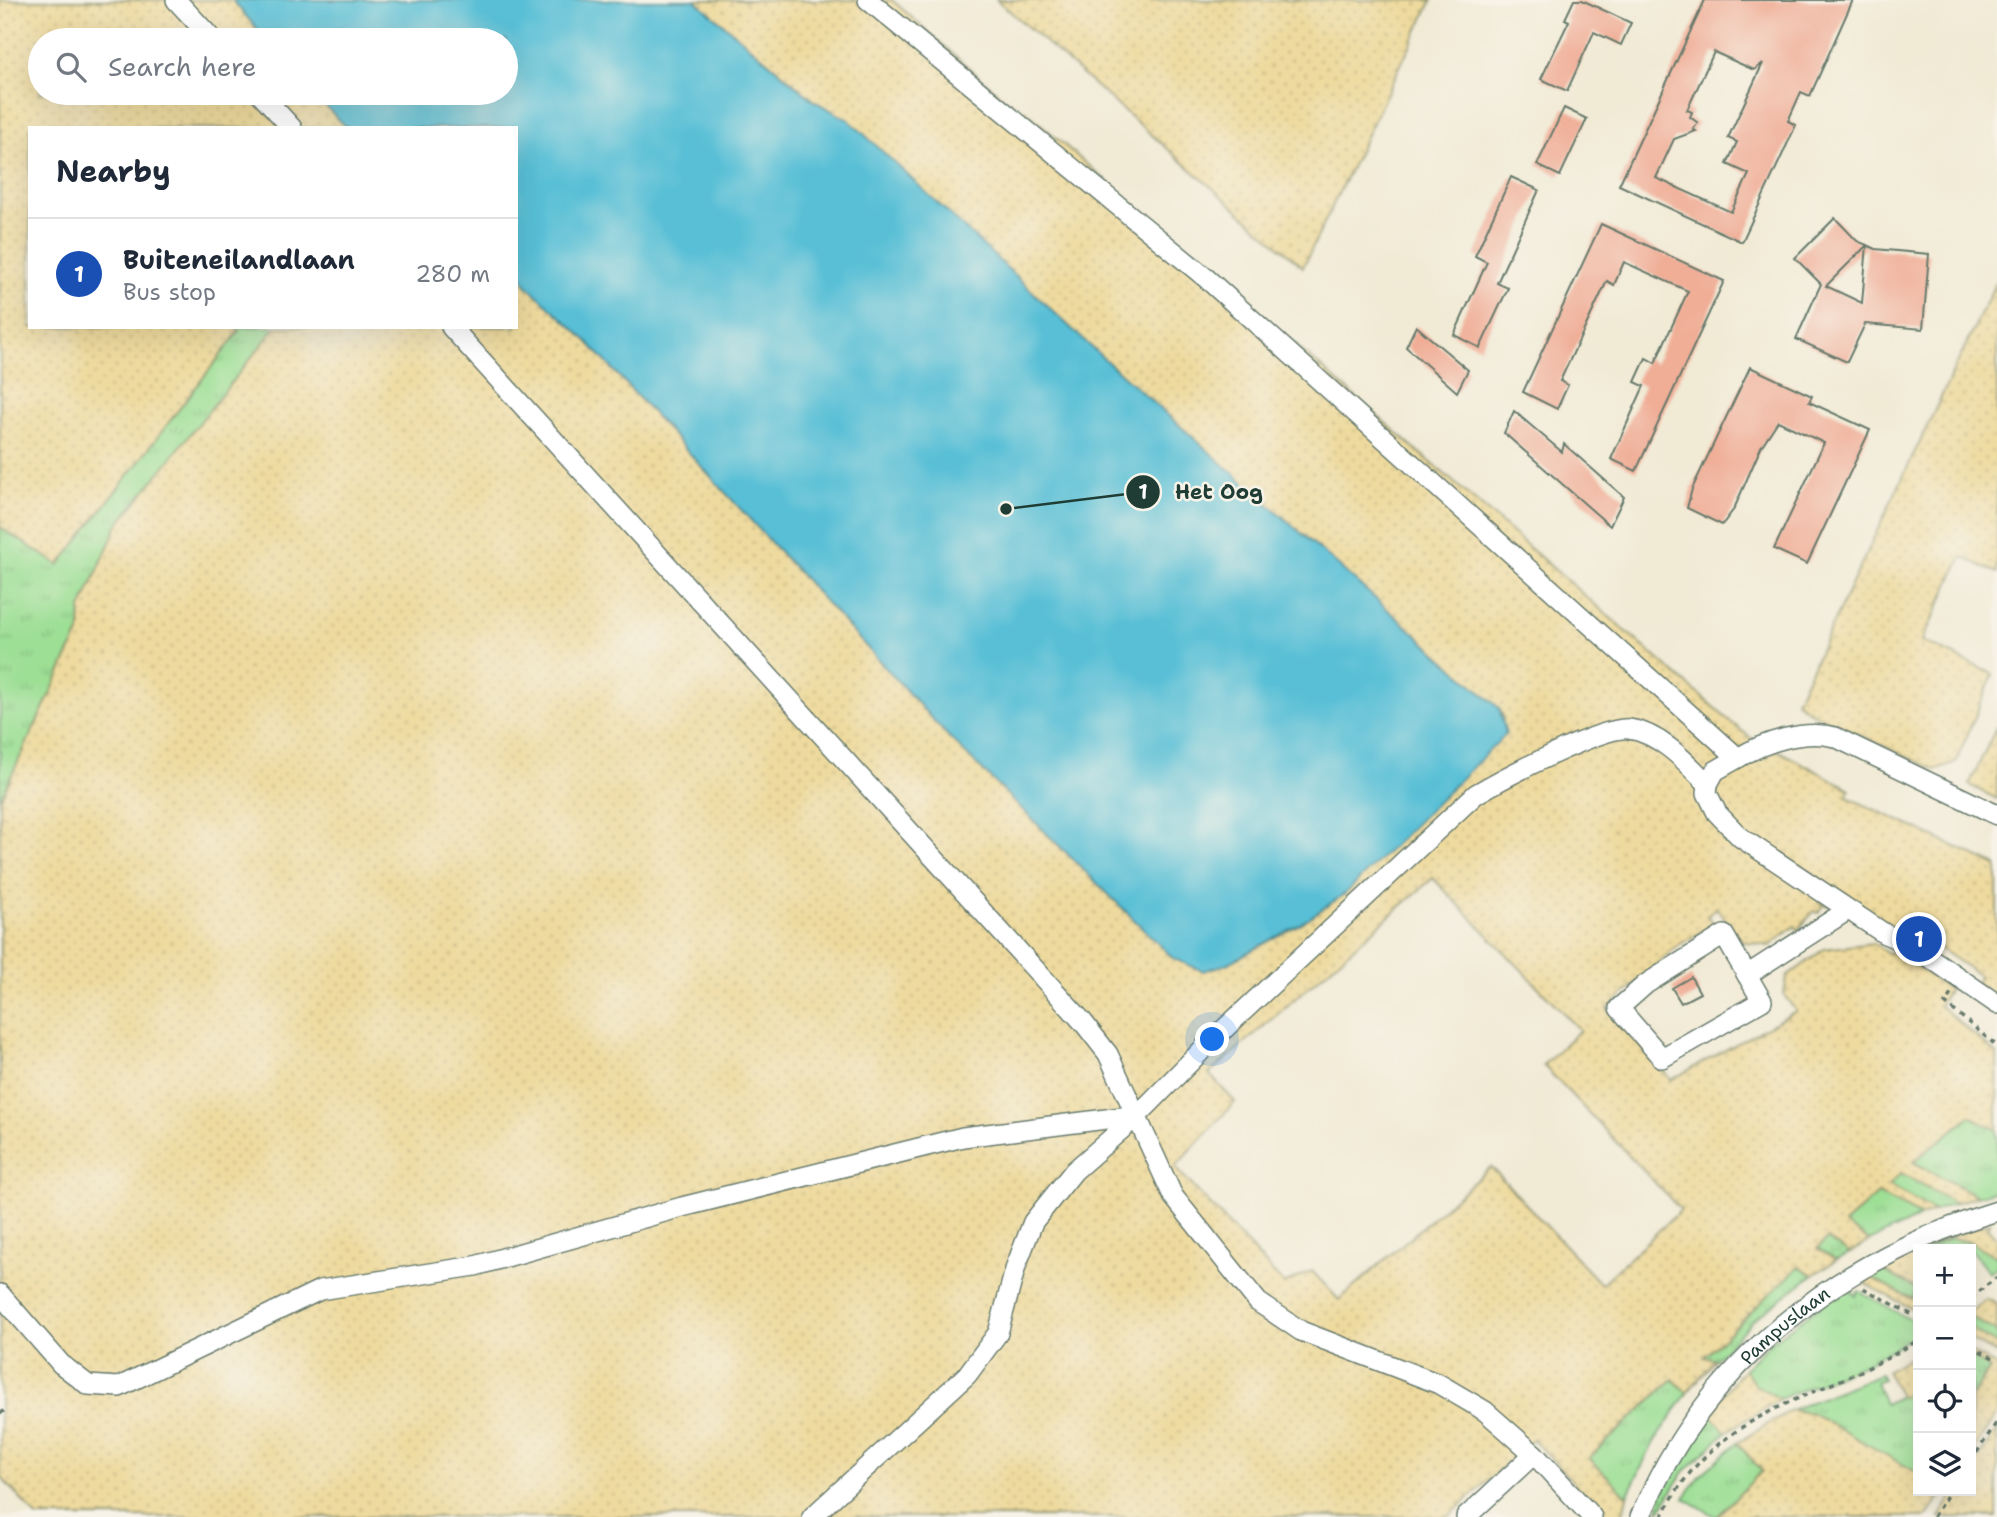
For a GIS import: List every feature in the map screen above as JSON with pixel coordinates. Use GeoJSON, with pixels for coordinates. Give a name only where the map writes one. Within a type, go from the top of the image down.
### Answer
{"type":"FeatureCollection","features":[{"type":"Feature","properties":{"kind":"street"},"geometry":{"type":"LineString","coordinates":[[176,0],[202,28]]}},
{"type":"Feature","properties":{"kind":"street"},"geometry":{"type":"LineString","coordinates":[[868,0],[1206,278],[1738,758]]}},
{"type":"Feature","properties":{"kind":"street"},"geometry":{"type":"LineString","coordinates":[[271,105],[290,126]]}},
{"type":"Feature","properties":{"kind":"street"},"geometry":{"type":"LineString","coordinates":[[453,329],[1083,1022],[1108,1054],[1138,1115],[1157,1167],[1173,1196],[1258,1302],[1301,1331],[1439,1384],[1485,1411],[1534,1454],[1592,1517]]}},
{"type":"Feature","properties":{"kind":"street"},"geometry":{"type":"LineString","coordinates":[[812,1517],[967,1375],[998,1333],[1016,1266],[1033,1222],[1074,1171],[1138,1115],[1206,1046],[1476,794],[1518,769],[1627,728],[1648,735],[1681,757],[1708,784]]}},
{"type":"Feature","properties":{"kind":"street"},"geometry":{"type":"LineString","coordinates":[[1997,815],[1835,737],[1816,732],[1755,747],[1716,771],[1708,784],[1707,793],[1717,813],[1740,837],[1885,934],[1903,939],[1997,1004]]}},
{"type":"Feature","properties":{"kind":"street"},"geometry":{"type":"LineString","coordinates":[[1747,975],[1848,910]]}},
{"type":"Feature","properties":{"kind":"street"},"geometry":{"type":"LineString","coordinates":[[1885,934],[1897,949],[1997,1020]]}},
{"type":"Feature","properties":{"kind":"street"},"geometry":{"type":"LineString","coordinates":[[1724,935],[1747,975],[1762,1002],[1662,1058],[1619,1008],[1646,984],[1724,935]]}},
{"type":"Feature","properties":{"kind":"street"},"geometry":{"type":"LineString","coordinates":[[0,1294],[61,1364],[88,1385],[119,1387],[320,1290],[475,1266],[682,1207],[963,1137],[1138,1115]]}},
{"type":"Feature","properties":{"kind":"street","name":"Pampuslaan"},"geometry":{"type":"LineString","coordinates":[[1640,1517],[1665,1463],[1719,1385],[1775,1328],[1850,1275],[1930,1234],[1997,1211]]}},
{"type":"Feature","properties":{"kind":"street"},"geometry":{"type":"LineString","coordinates":[[1466,1517],[1534,1454]]}},
{"type":"Feature","properties":{"kind":"path"},"geometry":{"type":"LineString","coordinates":[[1955,988],[1945,1003],[1997,1046]]}},
{"type":"Feature","properties":{"kind":"path"},"geometry":{"type":"LineString","coordinates":[[1850,1275],[1855,1284],[1913,1315]]}},
{"type":"Feature","properties":{"kind":"path"},"geometry":{"type":"LineString","coordinates":[[1976,1293],[1997,1277]]}},
{"type":"Feature","properties":{"kind":"path"},"geometry":{"type":"LineString","coordinates":[[1662,1517],[1688,1474],[1742,1426],[1786,1401],[1873,1366],[1913,1343]]}},
{"type":"Feature","properties":{"kind":"path"},"geometry":{"type":"LineString","coordinates":[[1976,1349],[1997,1360]]}},
{"type":"Feature","properties":{"kind":"path"},"geometry":{"type":"LineString","coordinates":[[0,1414],[6,1409]]}},
{"type":"Feature","properties":{"kind":"path"},"geometry":{"type":"LineString","coordinates":[[1976,1454],[1997,1422]]}},
{"type":"Feature","properties":{"kind":"path"},"geometry":{"type":"LineString","coordinates":[[1933,1517],[1947,1496]]}},
{"type":"Feature","properties":{"kind":"green space"},"geometry":{"type":"Polygon","coordinates":[[[237,329],[274,329],[117,526],[81,609],[80,631],[0,800],[0,527],[59,565],[239,331],[237,329]]]}},
{"type":"Feature","properties":{"kind":"green space"},"geometry":{"type":"Polygon","coordinates":[[[1971,1116],[1997,1130],[1997,1190],[1977,1196],[1913,1162],[1971,1116]]]}},
{"type":"Feature","properties":{"kind":"green space"},"geometry":{"type":"Polygon","coordinates":[[[1901,1173],[1955,1203],[1934,1211],[1888,1184],[1901,1173]]]}},
{"type":"Feature","properties":{"kind":"green space"},"geometry":{"type":"Polygon","coordinates":[[[1879,1193],[1922,1216],[1869,1241],[1844,1224],[1879,1193]]]}},
{"type":"Feature","properties":{"kind":"green space"},"geometry":{"type":"Polygon","coordinates":[[[1951,1238],[1973,1244],[1937,1244],[1951,1238]]]}},
{"type":"Feature","properties":{"kind":"green space"},"geometry":{"type":"Polygon","coordinates":[[[1827,1239],[1850,1253],[1836,1260],[1817,1248],[1827,1239]]]}},
{"type":"Feature","properties":{"kind":"green space"},"geometry":{"type":"Polygon","coordinates":[[[1976,1245],[1997,1257],[1997,1267],[1989,1272],[1976,1255],[1976,1245]]]}},
{"type":"Feature","properties":{"kind":"green space"},"geometry":{"type":"Polygon","coordinates":[[[1800,1266],[1813,1275],[1753,1320],[1715,1360],[1703,1357],[1800,1266]]]}},
{"type":"Feature","properties":{"kind":"green space"},"geometry":{"type":"Polygon","coordinates":[[[1879,1268],[1913,1286],[1913,1298],[1912,1300],[1873,1279],[1879,1268]]]}},
{"type":"Feature","properties":{"kind":"green space"},"geometry":{"type":"Polygon","coordinates":[[[1848,1286],[1854,1289],[1852,1293],[1856,1296],[1859,1291],[1913,1321],[1913,1337],[1867,1363],[1780,1399],[1755,1385],[1744,1369],[1772,1341],[1848,1286]]]}},
{"type":"Feature","properties":{"kind":"green space"},"geometry":{"type":"Polygon","coordinates":[[[1976,1320],[1997,1332],[1997,1345],[1976,1332],[1976,1320]]]}},
{"type":"Feature","properties":{"kind":"green space"},"geometry":{"type":"Polygon","coordinates":[[[1976,1360],[1990,1368],[1976,1389],[1976,1360]]]}},
{"type":"Feature","properties":{"kind":"green space"},"geometry":{"type":"Polygon","coordinates":[[[1880,1374],[1883,1379],[1876,1382],[1885,1404],[1913,1390],[1913,1470],[1811,1413],[1791,1410],[1880,1374]]]}},
{"type":"Feature","properties":{"kind":"green space"},"geometry":{"type":"Polygon","coordinates":[[[1673,1379],[1687,1393],[1654,1442],[1627,1496],[1589,1458],[1673,1379]]]}},
{"type":"Feature","properties":{"kind":"green space"},"geometry":{"type":"Polygon","coordinates":[[[1708,1413],[1726,1432],[1684,1472],[1659,1512],[1659,1503],[1669,1477],[1708,1413]]]}},
{"type":"Feature","properties":{"kind":"green space"},"geometry":{"type":"Polygon","coordinates":[[[1737,1443],[1762,1471],[1717,1517],[1684,1498],[1701,1475],[1737,1443]]]}},
{"type":"Feature","properties":{"kind":"sand"},"geometry":{"type":"Polygon","coordinates":[[[0,0],[232,0],[256,28],[28,28],[28,105],[325,105],[345,126],[28,126],[28,329],[239,331],[59,565],[0,527],[0,0]]]}},
{"type":"Feature","properties":{"kind":"sand"},"geometry":{"type":"Polygon","coordinates":[[[695,0],[892,0],[1020,113],[1025,111],[1733,724],[1769,752],[1775,749],[1850,789],[1847,797],[1997,866],[1997,999],[1976,983],[1980,976],[1912,930],[1907,937],[1819,902],[1824,905],[1818,913],[1814,911],[1798,930],[1795,926],[1769,946],[1742,941],[1716,908],[1707,916],[1715,924],[1677,946],[1607,1009],[1671,1080],[1796,1011],[1784,995],[1787,977],[1824,949],[1873,943],[1889,954],[1892,950],[1949,989],[1939,1005],[1997,1054],[1997,1130],[1970,1116],[1913,1162],[1977,1196],[1955,1203],[1901,1173],[1889,1185],[1934,1211],[1922,1216],[1878,1194],[1844,1224],[1869,1241],[1850,1253],[1827,1239],[1817,1249],[1836,1260],[1813,1275],[1799,1266],[1704,1357],[1715,1360],[1687,1393],[1673,1379],[1589,1458],[1627,1496],[1622,1517],[1607,1517],[1603,1514],[1533,1439],[1448,1517],[37,1517],[0,1476],[0,800],[80,631],[81,609],[117,526],[274,329],[518,329],[518,267],[526,285],[586,340],[947,735],[1174,959],[1203,971],[1227,964],[1298,925],[1345,894],[1504,718],[1499,708],[1102,357],[849,121],[815,101],[695,0]],[[1433,878],[1209,1074],[1235,1102],[1175,1167],[1284,1284],[1312,1271],[1339,1300],[1491,1167],[1601,1284],[1681,1210],[1543,1065],[1580,1030],[1433,878]]]}},
{"type":"Feature","properties":{"kind":"sand"},"geometry":{"type":"Polygon","coordinates":[[[997,0],[1432,0],[1303,267],[997,0]]]}},
{"type":"Feature","properties":{"kind":"sand"},"geometry":{"type":"Polygon","coordinates":[[[1997,280],[1997,573],[1962,557],[1922,641],[1993,674],[1956,762],[1935,770],[1810,712],[1796,701],[1997,280]]]}},
{"type":"Feature","properties":{"kind":"sand"},"geometry":{"type":"Polygon","coordinates":[[[1997,726],[1997,799],[1969,785],[1997,726]]]}},
{"type":"Feature","properties":{"kind":"sand"},"geometry":{"type":"Polygon","coordinates":[[[1990,1222],[1987,1228],[1997,1237],[1997,1257],[1976,1244],[1951,1238],[1930,1244],[1990,1222]]]}},
{"type":"Feature","properties":{"kind":"sand"},"geometry":{"type":"Polygon","coordinates":[[[1913,1251],[1913,1287],[1879,1268],[1913,1251]]]}},
{"type":"Feature","properties":{"kind":"sand"},"geometry":{"type":"Polygon","coordinates":[[[1877,1269],[1874,1279],[1912,1299],[1913,1297],[1913,1309],[1858,1280],[1877,1269]]]}},
{"type":"Feature","properties":{"kind":"sand"},"geometry":{"type":"Polygon","coordinates":[[[1986,1299],[1997,1304],[1997,1332],[1976,1320],[1976,1307],[1986,1299]]]}},
{"type":"Feature","properties":{"kind":"sand"},"geometry":{"type":"Polygon","coordinates":[[[1976,1332],[1997,1345],[1997,1354],[1976,1343],[1976,1332]]]}},
{"type":"Feature","properties":{"kind":"sand"},"geometry":{"type":"Polygon","coordinates":[[[1976,1355],[1997,1366],[1997,1414],[1976,1446],[1976,1390],[1990,1369],[1976,1360],[1976,1355]]]}},
{"type":"Feature","properties":{"kind":"sand"},"geometry":{"type":"Polygon","coordinates":[[[1913,1356],[1913,1390],[1901,1397],[1886,1371],[1913,1356]]]}},
{"type":"Feature","properties":{"kind":"sand"},"geometry":{"type":"Polygon","coordinates":[[[1744,1369],[1755,1385],[1780,1399],[1726,1432],[1708,1413],[1744,1369]]]}},
{"type":"Feature","properties":{"kind":"sand"},"geometry":{"type":"Polygon","coordinates":[[[1791,1410],[1811,1413],[1913,1470],[1913,1496],[1941,1496],[1926,1517],[1717,1517],[1762,1471],[1737,1443],[1791,1410]]]}},
{"type":"Feature","properties":{"kind":"sand"},"geometry":{"type":"Polygon","coordinates":[[[1997,1430],[1997,1517],[1939,1517],[1953,1496],[1976,1496],[1976,1462],[1997,1430]]]}},
{"type":"Feature","properties":{"kind":"water"},"geometry":{"type":"Polygon","coordinates":[[[232,0],[695,0],[814,101],[849,120],[1102,357],[1499,708],[1506,734],[1345,894],[1298,925],[1227,964],[1203,971],[1174,959],[947,735],[586,340],[526,285],[518,267],[518,126],[345,126],[325,105],[518,105],[518,28],[256,28],[232,0]]]}},
{"type":"Feature","properties":{"kind":"building"},"geometry":{"type":"Polygon","coordinates":[[[1574,0],[1582,0],[1631,23],[1621,45],[1594,32],[1567,91],[1541,79],[1569,21],[1565,19],[1574,0]]]}},
{"type":"Feature","properties":{"kind":"building"},"geometry":{"type":"Polygon","coordinates":[[[1705,0],[1853,0],[1810,96],[1801,92],[1788,121],[1796,125],[1742,242],[1619,185],[1705,0]],[[1714,52],[1687,110],[1692,112],[1690,117],[1698,123],[1693,129],[1696,131],[1674,139],[1656,178],[1731,212],[1749,174],[1727,164],[1737,142],[1728,138],[1763,63],[1754,70],[1714,52]]]}},
{"type":"Feature","properties":{"kind":"building"},"geometry":{"type":"Polygon","coordinates":[[[1564,108],[1587,119],[1560,176],[1537,165],[1564,108]]]}},
{"type":"Feature","properties":{"kind":"building"},"geometry":{"type":"Polygon","coordinates":[[[1511,177],[1539,190],[1497,283],[1508,288],[1480,348],[1454,335],[1487,262],[1475,256],[1511,177]]]}},
{"type":"Feature","properties":{"kind":"building"},"geometry":{"type":"Polygon","coordinates":[[[1835,218],[1857,241],[1867,245],[1875,249],[1929,254],[1923,329],[1865,324],[1847,362],[1796,339],[1821,284],[1795,258],[1835,218]],[[1867,245],[1826,286],[1862,303],[1867,245]]]}},
{"type":"Feature","properties":{"kind":"building"},"geometry":{"type":"Polygon","coordinates":[[[1601,224],[1724,281],[1636,471],[1611,459],[1644,386],[1635,382],[1646,358],[1655,363],[1688,291],[1624,262],[1614,285],[1607,281],[1560,381],[1568,385],[1557,409],[1523,392],[1601,224]]]}},
{"type":"Feature","properties":{"kind":"building"},"geometry":{"type":"Polygon","coordinates":[[[1416,326],[1468,370],[1457,392],[1406,347],[1416,326]]]}},
{"type":"Feature","properties":{"kind":"building"},"geometry":{"type":"Polygon","coordinates":[[[1750,367],[1812,396],[1809,402],[1870,430],[1807,564],[1774,549],[1824,443],[1778,421],[1761,447],[1734,509],[1722,525],[1687,508],[1692,489],[1750,367]]]}},
{"type":"Feature","properties":{"kind":"building"},"geometry":{"type":"Polygon","coordinates":[[[1514,411],[1562,452],[1564,444],[1624,497],[1610,526],[1504,433],[1514,411]]]}},
{"type":"Feature","properties":{"kind":"building"},"geometry":{"type":"Polygon","coordinates":[[[1691,977],[1700,993],[1681,1003],[1672,988],[1691,977]]]}},
{"type":"Feature","properties":{"kind":"place","name":"Het Oog"},"geometry":{"type":"Point","coordinates":[1006,509]}},
{"type":"Feature","properties":{"kind":"place","name":"Buiteneilandlaan"},"geometry":{"type":"Point","coordinates":[1919,939]}}]}
